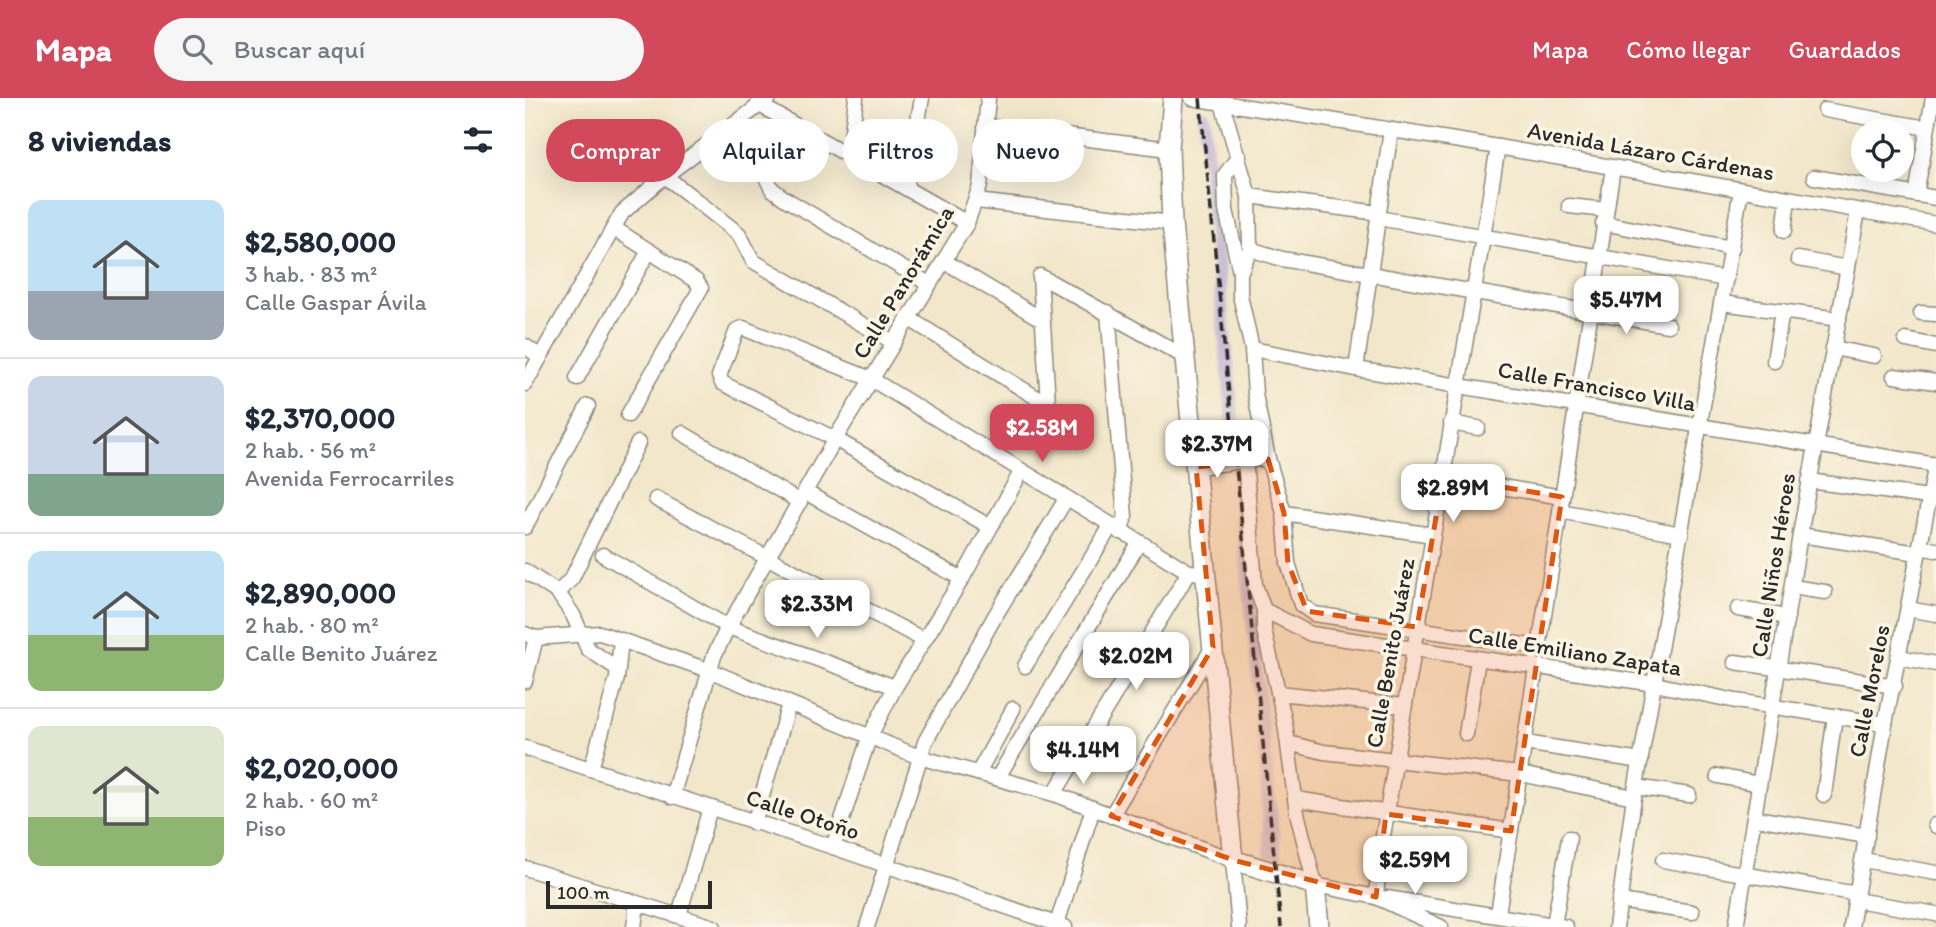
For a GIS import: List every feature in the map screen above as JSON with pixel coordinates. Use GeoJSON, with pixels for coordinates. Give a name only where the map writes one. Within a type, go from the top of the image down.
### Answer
{"type":"FeatureCollection","features":[{"type":"Feature","properties":{"kind":"street"},"geometry":{"type":"LineString","coordinates":[[853,119],[856,98]]}},
{"type":"Feature","properties":{"kind":"street"},"geometry":{"type":"LineString","coordinates":[[906,188],[922,98]]}},
{"type":"Feature","properties":{"kind":"street","name":"Calle Panorámica"},"geometry":{"type":"LineString","coordinates":[[986,119],[988,98]]}},
{"type":"Feature","properties":{"kind":"street"},"geometry":{"type":"LineString","coordinates":[[1173,98],[1169,149],[1172,223],[1196,467],[1197,573],[1213,647],[1240,927]]}},
{"type":"Feature","properties":{"kind":"street","name":"Avenida Lázaro Cárdenas"},"geometry":{"type":"LineString","coordinates":[[1192,98],[1222,103],[1264,103],[1391,130],[1936,225]]}},
{"type":"Feature","properties":{"kind":"street"},"geometry":{"type":"LineString","coordinates":[[1916,195],[1933,98]]}},
{"type":"Feature","properties":{"kind":"street"},"geometry":{"type":"LineString","coordinates":[[739,119],[764,101],[843,152]]}},
{"type":"Feature","properties":{"kind":"street"},"geometry":{"type":"LineString","coordinates":[[1222,103],[1249,196],[1249,248],[1240,273]]}},
{"type":"Feature","properties":{"kind":"street"},"geometry":{"type":"LineString","coordinates":[[1825,110],[1927,128]]}},
{"type":"Feature","properties":{"kind":"street"},"geometry":{"type":"LineString","coordinates":[[1356,369],[1391,130]]}},
{"type":"Feature","properties":{"kind":"street"},"geometry":{"type":"LineString","coordinates":[[1084,138],[1169,149]]}},
{"type":"Feature","properties":{"kind":"street","name":"Calle Benito Juárez"},"geometry":{"type":"LineString","coordinates":[[1375,897],[1395,758],[1498,147]]}},
{"type":"Feature","properties":{"kind":"street"},"geometry":{"type":"LineString","coordinates":[[685,160],[699,149]]}},
{"type":"Feature","properties":{"kind":"street"},"geometry":{"type":"LineString","coordinates":[[1239,156],[1225,175],[1226,210],[1240,273],[1240,295],[1252,349],[1255,394],[1268,459],[1285,513],[1288,563],[1301,605],[1307,611],[1538,647]]}},
{"type":"Feature","properties":{"kind":"street"},"geometry":{"type":"LineString","coordinates":[[1498,914],[1613,168]]}},
{"type":"Feature","properties":{"kind":"street"},"geometry":{"type":"LineString","coordinates":[[1815,177],[1936,198]]}},
{"type":"Feature","properties":{"kind":"street"},"geometry":{"type":"LineString","coordinates":[[525,384],[622,213],[658,182]]}},
{"type":"Feature","properties":{"kind":"street"},"geometry":{"type":"LineString","coordinates":[[673,182],[739,234],[745,241],[753,261],[893,342]]}},
{"type":"Feature","properties":{"kind":"street"},"geometry":{"type":"LineString","coordinates":[[769,182],[772,189],[784,198],[929,284]]}},
{"type":"Feature","properties":{"kind":"street"},"geometry":{"type":"LineString","coordinates":[[895,182],[967,223]]}},
{"type":"Feature","properties":{"kind":"street","name":"Calle Panorámica"},"geometry":{"type":"LineString","coordinates":[[672,797],[714,656],[728,627],[835,439],[967,223],[976,201],[978,182]]}},
{"type":"Feature","properties":{"kind":"street"},"geometry":{"type":"LineString","coordinates":[[1616,927],[1635,792],[1741,190]]}},
{"type":"Feature","properties":{"kind":"street"},"geometry":{"type":"LineString","coordinates":[[1249,196],[1378,216],[1726,279]]}},
{"type":"Feature","properties":{"kind":"street"},"geometry":{"type":"LineString","coordinates":[[1783,231],[1787,199]]}},
{"type":"Feature","properties":{"kind":"street"},"geometry":{"type":"LineString","coordinates":[[976,201],[1172,223]]}},
{"type":"Feature","properties":{"kind":"street"},"geometry":{"type":"LineString","coordinates":[[1569,206],[1731,248]]}},
{"type":"Feature","properties":{"kind":"street","name":"Calle Niños Héroes"},"geometry":{"type":"LineString","coordinates":[[1736,927],[1809,481],[1858,211]]}},
{"type":"Feature","properties":{"kind":"street"},"geometry":{"type":"LineString","coordinates":[[615,229],[701,288],[628,415]]}},
{"type":"Feature","properties":{"kind":"street"},"geometry":{"type":"LineString","coordinates":[[1249,248],[1282,259],[1668,325]]}},
{"type":"Feature","properties":{"kind":"street"},"geometry":{"type":"LineString","coordinates":[[577,378],[649,251]]}},
{"type":"Feature","properties":{"kind":"street"},"geometry":{"type":"LineString","coordinates":[[1798,259],[1848,268]]}},
{"type":"Feature","properties":{"kind":"street"},"geometry":{"type":"LineString","coordinates":[[944,261],[1041,319]]}},
{"type":"Feature","properties":{"kind":"street"},"geometry":{"type":"LineString","coordinates":[[1050,435],[1050,406],[1038,279],[1044,275],[1185,357]]}},
{"type":"Feature","properties":{"kind":"street"},"geometry":{"type":"LineString","coordinates":[[1722,303],[1839,319]]}},
{"type":"Feature","properties":{"kind":"street"},"geometry":{"type":"LineString","coordinates":[[1774,361],[1782,311]]}},
{"type":"Feature","properties":{"kind":"street"},"geometry":{"type":"LineString","coordinates":[[1025,666],[1125,517],[1108,312]]}},
{"type":"Feature","properties":{"kind":"street"},"geometry":{"type":"LineString","coordinates":[[908,318],[1050,406]]}},
{"type":"Feature","properties":{"kind":"street"},"geometry":{"type":"LineString","coordinates":[[989,526],[835,439],[722,383],[719,376],[737,330],[743,328],[871,379],[1139,543],[1197,573]]}},
{"type":"Feature","properties":{"kind":"street"},"geometry":{"type":"LineString","coordinates":[[1906,340],[1936,346]]}},
{"type":"Feature","properties":{"kind":"street"},"geometry":{"type":"LineString","coordinates":[[525,346],[539,356]]}},
{"type":"Feature","properties":{"kind":"street"},"geometry":{"type":"LineString","coordinates":[[1833,348],[1874,356]]}},
{"type":"Feature","properties":{"kind":"street","name":"Calle Francisco Villa"},"geometry":{"type":"LineString","coordinates":[[1252,349],[1356,369],[1936,465]]}},
{"type":"Feature","properties":{"kind":"street"},"geometry":{"type":"LineString","coordinates":[[1894,376],[1936,382]]}},
{"type":"Feature","properties":{"kind":"street"},"geometry":{"type":"LineString","coordinates":[[525,527],[588,406]]}},
{"type":"Feature","properties":{"kind":"street"},"geometry":{"type":"LineString","coordinates":[[1451,424],[1478,428]]}},
{"type":"Feature","properties":{"kind":"street"},"geometry":{"type":"LineString","coordinates":[[682,433],[962,579]]}},
{"type":"Feature","properties":{"kind":"street"},"geometry":{"type":"LineString","coordinates":[[558,593],[572,578],[638,443]]}},
{"type":"Feature","properties":{"kind":"street"},"geometry":{"type":"LineString","coordinates":[[1196,467],[1227,465],[1245,459],[1268,459]]}},
{"type":"Feature","properties":{"kind":"street"},"geometry":{"type":"LineString","coordinates":[[1245,459],[1255,585],[1263,610],[1263,630],[1288,743],[1295,799],[1315,885],[1319,927]]}},
{"type":"Feature","properties":{"kind":"street","name":"Calle Morelos"},"geometry":{"type":"LineString","coordinates":[[1855,927],[1856,897],[1885,724],[1895,685],[1919,550],[1933,498],[1936,465]]}},
{"type":"Feature","properties":{"kind":"street"},"geometry":{"type":"LineString","coordinates":[[832,847],[869,738],[895,687],[962,579],[1021,472]]}},
{"type":"Feature","properties":{"kind":"street"},"geometry":{"type":"LineString","coordinates":[[1443,477],[1681,534]]}},
{"type":"Feature","properties":{"kind":"street"},"geometry":{"type":"LineString","coordinates":[[1809,481],[1933,498]]}},
{"type":"Feature","properties":{"kind":"street"},"geometry":{"type":"LineString","coordinates":[[656,499],[767,560],[924,639]]}},
{"type":"Feature","properties":{"kind":"street"},"geometry":{"type":"LineString","coordinates":[[867,927],[919,758],[995,616],[1066,499]]}},
{"type":"Feature","properties":{"kind":"street"},"geometry":{"type":"LineString","coordinates":[[1285,513],[1433,535]]}},
{"type":"Feature","properties":{"kind":"street"},"geometry":{"type":"LineString","coordinates":[[1800,535],[1936,550]]}},
{"type":"Feature","properties":{"kind":"street"},"geometry":{"type":"LineString","coordinates":[[997,777],[1139,543]]}},
{"type":"Feature","properties":{"kind":"street"},"geometry":{"type":"LineString","coordinates":[[603,555],[728,627],[895,687]]}},
{"type":"Feature","properties":{"kind":"street"},"geometry":{"type":"LineString","coordinates":[[525,571],[558,593],[583,634],[588,649],[618,669]]}},
{"type":"Feature","properties":{"kind":"street"},"geometry":{"type":"LineString","coordinates":[[1054,794],[1197,573]]}},
{"type":"Feature","properties":{"kind":"street"},"geometry":{"type":"LineString","coordinates":[[1792,587],[1825,592]]}},
{"type":"Feature","properties":{"kind":"street"},"geometry":{"type":"LineString","coordinates":[[1738,609],[1787,617]]}},
{"type":"Feature","properties":{"kind":"street"},"geometry":{"type":"LineString","coordinates":[[1908,609],[1936,614]]}},
{"type":"Feature","properties":{"kind":"street","name":"Calle Emiliano Zapata"},"geometry":{"type":"LineString","coordinates":[[1263,610],[1311,634],[1655,684],[1885,724]]}},
{"type":"Feature","properties":{"kind":"street"},"geometry":{"type":"LineString","coordinates":[[525,681],[531,636],[600,633],[711,671],[919,758],[1054,794],[1233,860],[1315,885],[1560,926],[1569,838]]}},
{"type":"Feature","properties":{"kind":"street"},"geometry":{"type":"LineString","coordinates":[[591,769],[618,669],[621,640]]}},
{"type":"Feature","properties":{"kind":"street"},"geometry":{"type":"LineString","coordinates":[[1111,816],[1213,647]]}},
{"type":"Feature","properties":{"kind":"street"},"geometry":{"type":"LineString","coordinates":[[1899,657],[1936,664]]}},
{"type":"Feature","properties":{"kind":"street"},"geometry":{"type":"LineString","coordinates":[[1466,734],[1478,660]]}},
{"type":"Feature","properties":{"kind":"street"},"geometry":{"type":"LineString","coordinates":[[1735,662],[1895,685]]}},
{"type":"Feature","properties":{"kind":"street"},"geometry":{"type":"LineString","coordinates":[[1278,693],[1404,706]]}},
{"type":"Feature","properties":{"kind":"street"},"geometry":{"type":"LineString","coordinates":[[754,823],[789,704]]}},
{"type":"Feature","properties":{"kind":"street"},"geometry":{"type":"LineString","coordinates":[[978,773],[1013,709]]}},
{"type":"Feature","properties":{"kind":"street"},"geometry":{"type":"LineString","coordinates":[[1824,795],[1835,716]]}},
{"type":"Feature","properties":{"kind":"street"},"geometry":{"type":"LineString","coordinates":[[1288,743],[1324,752],[1395,758],[1635,792],[1689,795]]}},
{"type":"Feature","properties":{"kind":"street"},"geometry":{"type":"LineString","coordinates":[[1525,743],[1641,761]]}},
{"type":"Feature","properties":{"kind":"street","name":"Calle Otoño"},"geometry":{"type":"LineString","coordinates":[[525,748],[832,847],[1060,926]]}},
{"type":"Feature","properties":{"kind":"street"},"geometry":{"type":"LineString","coordinates":[[1718,776],[1759,783]]}},
{"type":"Feature","properties":{"kind":"street"},"geometry":{"type":"LineString","coordinates":[[1295,799],[1511,831]]}},
{"type":"Feature","properties":{"kind":"street"},"geometry":{"type":"LineString","coordinates":[[679,915],[710,808]]}},
{"type":"Feature","properties":{"kind":"street"},"geometry":{"type":"LineString","coordinates":[[1060,926],[1093,808]]}},
{"type":"Feature","properties":{"kind":"street"},"geometry":{"type":"LineString","coordinates":[[1755,818],[1867,836]]}},
{"type":"Feature","properties":{"kind":"street"},"geometry":{"type":"LineString","coordinates":[[1664,860],[1745,873],[1936,914]]}},
{"type":"Feature","properties":{"kind":"street"},"geometry":{"type":"LineString","coordinates":[[1863,860],[1936,873]]}},
{"type":"Feature","properties":{"kind":"street"},"geometry":{"type":"LineString","coordinates":[[525,868],[712,927]]}},
{"type":"Feature","properties":{"kind":"street"},"geometry":{"type":"LineString","coordinates":[[1375,897],[1441,927]]}},
{"type":"Feature","properties":{"kind":"street"},"geometry":{"type":"LineString","coordinates":[[1619,901],[1692,912]]}},
{"type":"Feature","properties":{"kind":"street"},"geometry":{"type":"LineString","coordinates":[[634,927],[637,904]]}},
{"type":"Feature","properties":{"kind":"highlighted area"},"geometry":{"type":"Polygon","coordinates":[[[1268,459],[1284,513],[1288,563],[1307,611],[1417,627],[1443,477],[1562,497],[1511,831],[1386,814],[1376,897],[1233,860],[1111,816],[1213,647],[1196,467],[1268,459]]]}},
{"type":"Feature","properties":{"kind":"shaded area"},"geometry":{"type":"Polygon","coordinates":[[[1197,108],[1209,111],[1243,458],[1230,458],[1197,108]]]}},
{"type":"Feature","properties":{"kind":"shaded area"},"geometry":{"type":"Polygon","coordinates":[[[1244,468],[1282,859],[1265,856],[1256,719],[1231,469],[1244,468]]]}},
{"type":"Feature","properties":{"kind":"railway"},"geometry":{"type":"LineString","coordinates":[[1200,98],[1281,927]]}}]}
